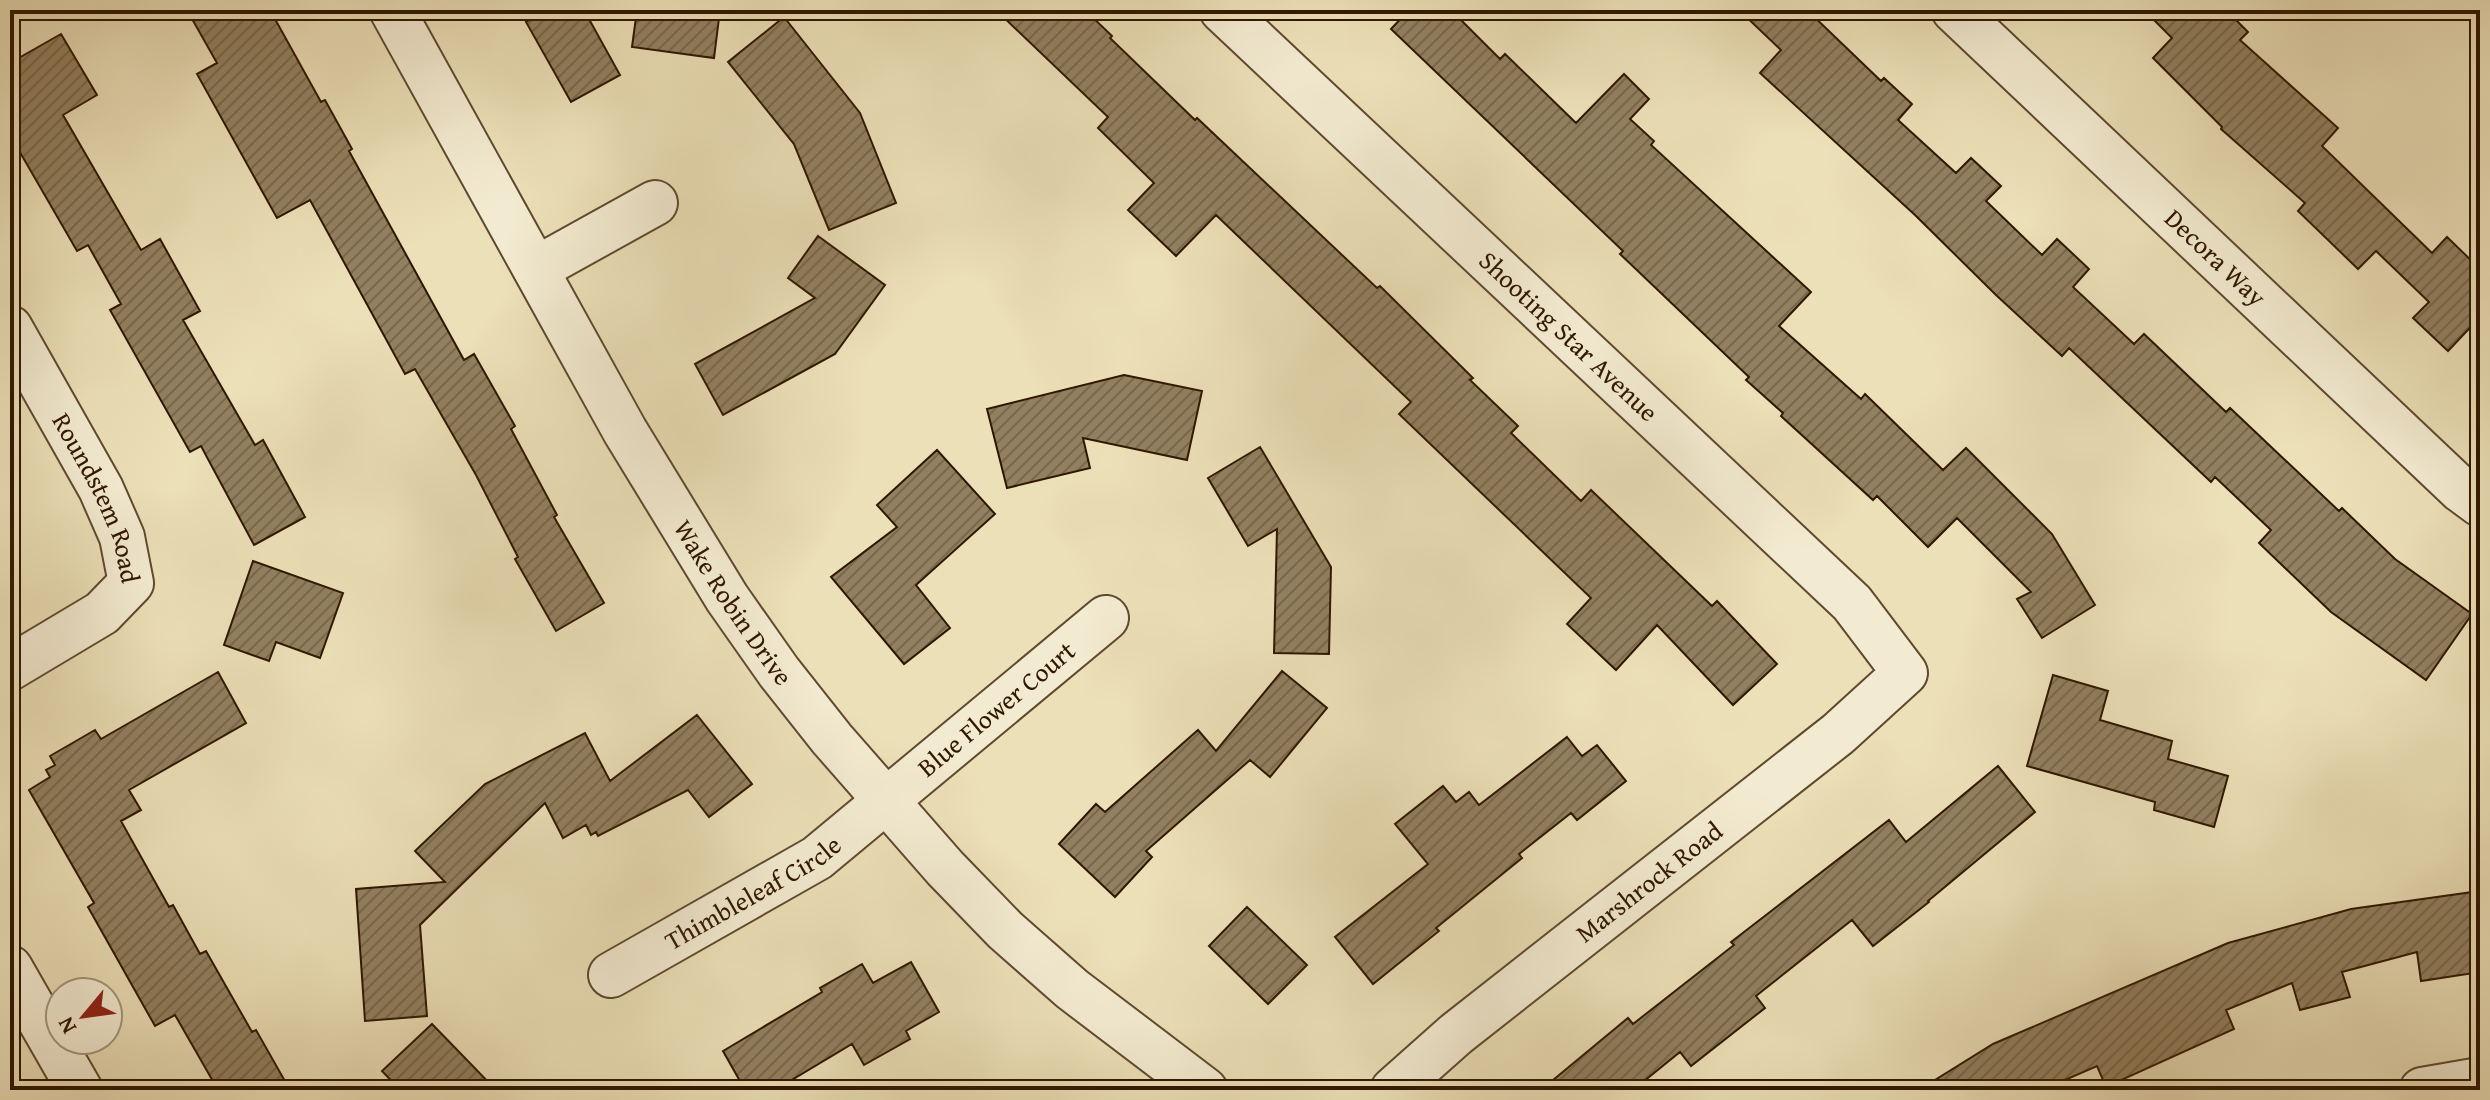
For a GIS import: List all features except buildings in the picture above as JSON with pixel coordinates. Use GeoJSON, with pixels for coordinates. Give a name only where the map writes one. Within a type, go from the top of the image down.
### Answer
{"type":"FeatureCollection","features":[{"type":"Feature","properties":{"kind":"street","name":"Wake Robin Drive"},"geometry":{"type":"LineString","coordinates":[[392,10],[625,431],[727,598],[787,683],[945,868],[1005,930],[1072,989],[1205,1090]]}},
{"type":"Feature","properties":{"kind":"street","name":"Shooting Star Avenue"},"geometry":{"type":"LineString","coordinates":[[1222,10],[1852,603],[1905,673]]}},
{"type":"Feature","properties":{"kind":"street","name":"Decora Way"},"geometry":{"type":"LineString","coordinates":[[1954,10],[2461,490],[2480,504]]}},
{"type":"Feature","properties":{"kind":"street"},"geometry":{"type":"LineString","coordinates":[[536,269],[655,203]]}},
{"type":"Feature","properties":{"kind":"street","name":"Roundstem Road"},"geometry":{"type":"LineString","coordinates":[[10,328],[101,489],[122,537],[131,583],[102,613],[10,668]]}},
{"type":"Feature","properties":{"kind":"street","name":"Blue Flower Court"},"geometry":{"type":"LineString","coordinates":[[887,802],[1106,618]]}},
{"type":"Feature","properties":{"kind":"street","name":"Marshrock Road"},"geometry":{"type":"LineString","coordinates":[[1393,1090],[1456,1034],[1838,734],[1905,673]]}},
{"type":"Feature","properties":{"kind":"street","name":"Thimbleleaf Circle"},"geometry":{"type":"LineString","coordinates":[[611,975],[817,858],[887,802]]}},
{"type":"Feature","properties":{"kind":"street"},"geometry":{"type":"LineString","coordinates":[[10,968],[80,1090]]}},
{"type":"Feature","properties":{"kind":"street"},"geometry":{"type":"LineString","coordinates":[[2422,1090],[2480,1080]]}}]}
